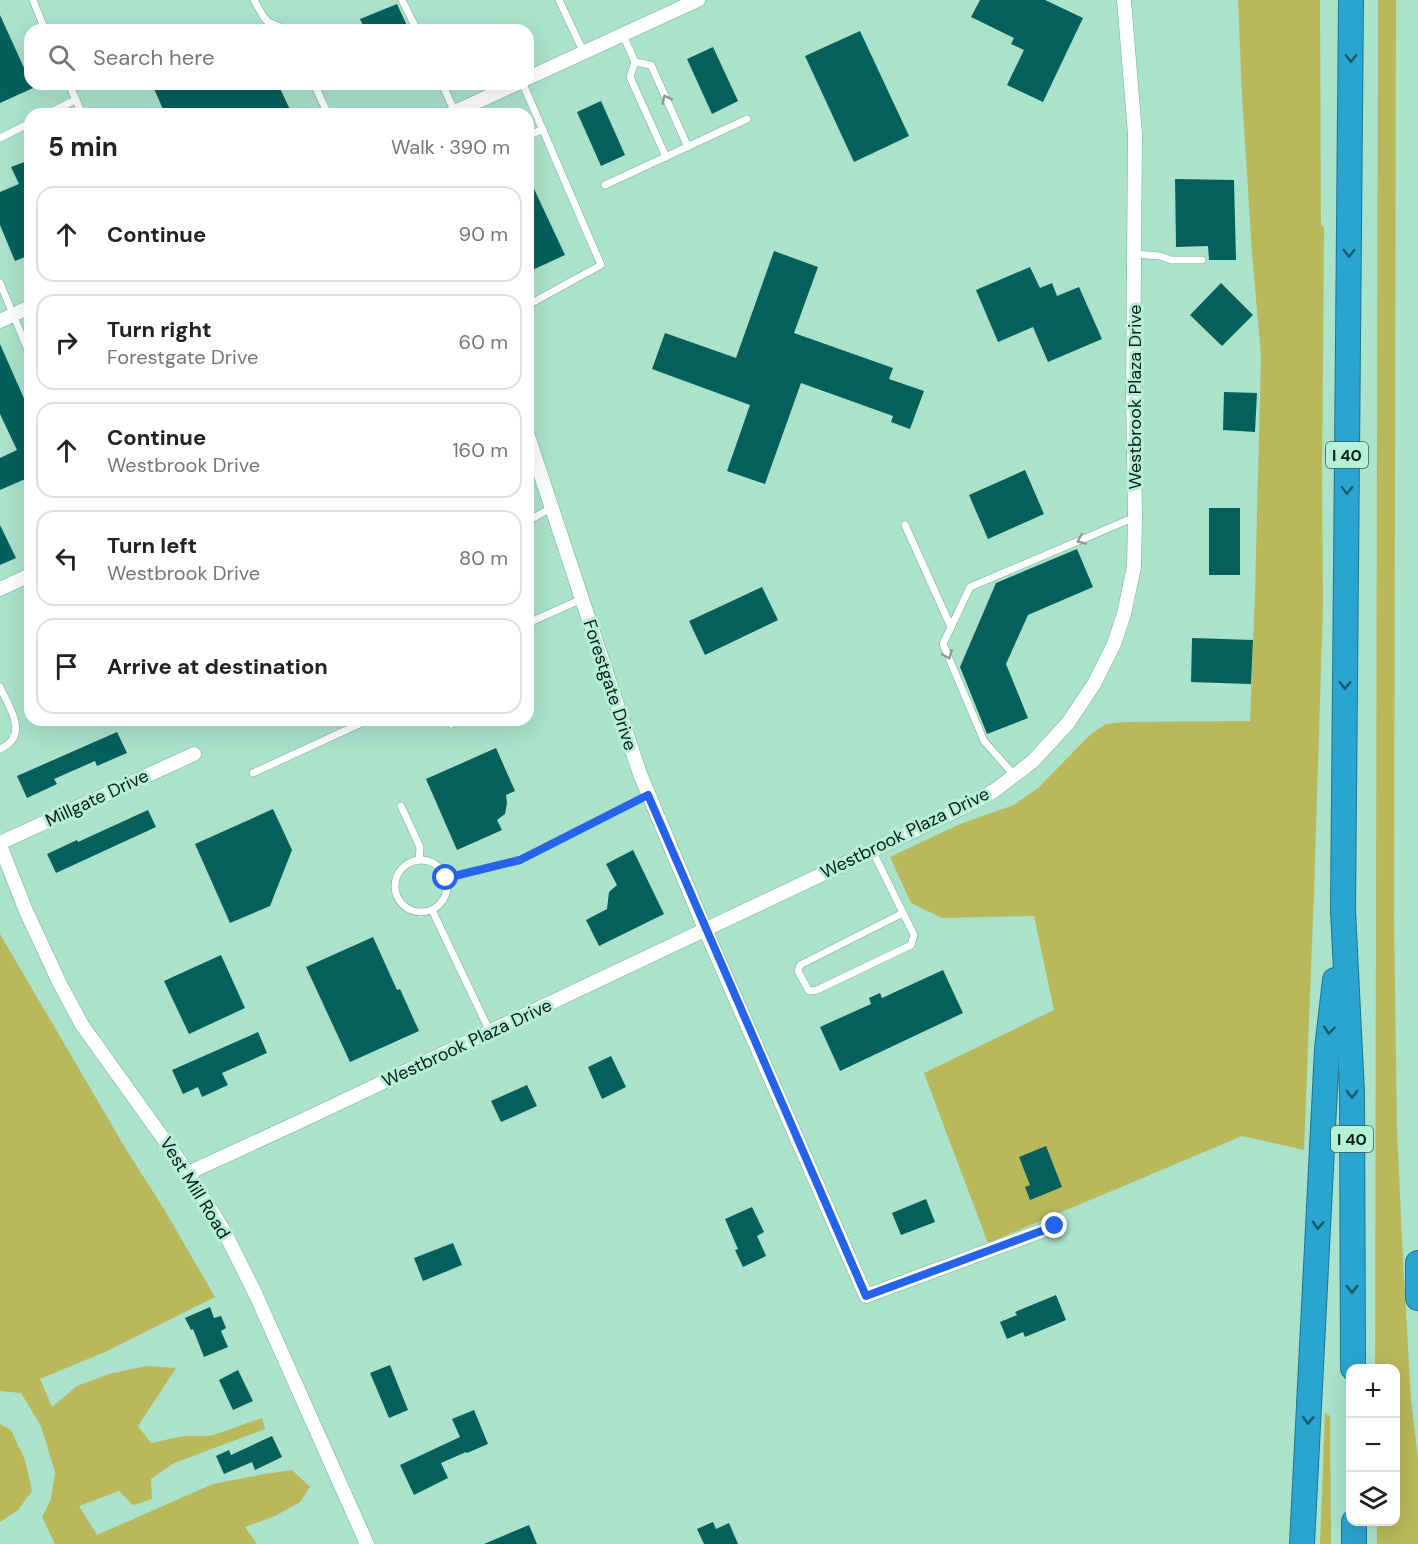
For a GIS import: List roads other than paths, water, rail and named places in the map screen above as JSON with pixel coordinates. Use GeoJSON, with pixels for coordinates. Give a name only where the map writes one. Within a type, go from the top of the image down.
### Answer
{"type":"FeatureCollection","features":[{"type":"Feature","properties":{"kind":"highway","name":"I 40"},"geometry":{"type":"LineString","coordinates":[[1351,0],[1343,910],[1352,1093],[1353,1364]]}},
{"type":"Feature","properties":{"kind":"highway"},"geometry":{"type":"LineString","coordinates":[[1302,1544],[1327,1049],[1343,910]]}},
{"type":"Feature","properties":{"kind":"highway"},"geometry":{"type":"LineString","coordinates":[[1418,1263],[1418,1298]]}},
{"type":"Feature","properties":{"kind":"highway"},"geometry":{"type":"LineString","coordinates":[[1354,1526],[1354,1544]]}},
{"type":"Feature","properties":{"kind":"street"},"geometry":{"type":"LineString","coordinates":[[534,75],[698,0]]}},
{"type":"Feature","properties":{"kind":"street","name":"Westbrook Plaza Drive"},"geometry":{"type":"LineString","coordinates":[[188,1173],[972,803],[994,791],[1033,761],[1068,723],[1095,684],[1114,644],[1124,614],[1134,567],[1135,135],[1124,0]]}},
{"type":"Feature","properties":{"kind":"street"},"geometry":{"type":"LineString","coordinates":[[464,108],[503,90]]}},
{"type":"Feature","properties":{"kind":"street"},"geometry":{"type":"LineString","coordinates":[[0,321],[24,311]]}},
{"type":"Feature","properties":{"kind":"street","name":"Forestgate Drive"},"geometry":{"type":"LineString","coordinates":[[534,455],[639,774],[866,1296],[1055,1226]]}},
{"type":"Feature","properties":{"kind":"street"},"geometry":{"type":"LineString","coordinates":[[0,589],[24,578]]}},
{"type":"Feature","properties":{"kind":"street","name":"Millgate Drive"},"geometry":{"type":"LineString","coordinates":[[0,844],[194,754]]}},
{"type":"Feature","properties":{"kind":"street","name":"Vest Mill Road"},"geometry":{"type":"LineString","coordinates":[[0,844],[36,932],[82,1025],[188,1173],[224,1231],[256,1295],[367,1544]]}},
{"type":"Feature","properties":{"kind":"lane"},"geometry":{"type":"LineString","coordinates":[[33,0],[43,24]]}},
{"type":"Feature","properties":{"kind":"lane"},"geometry":{"type":"LineString","coordinates":[[254,0],[263,16],[274,24]]}},
{"type":"Feature","properties":{"kind":"lane"},"geometry":{"type":"LineString","coordinates":[[402,0],[414,24]]}},
{"type":"Feature","properties":{"kind":"lane"},"geometry":{"type":"LineString","coordinates":[[559,0],[584,53]]}},
{"type":"Feature","properties":{"kind":"lane"},"geometry":{"type":"LineString","coordinates":[[623,35],[635,62],[630,77],[666,157]]}},
{"type":"Feature","properties":{"kind":"lane"},"geometry":{"type":"LineString","coordinates":[[635,62],[651,65],[688,147]]}},
{"type":"Feature","properties":{"kind":"lane"},"geometry":{"type":"LineString","coordinates":[[71,90],[79,108]]}},
{"type":"Feature","properties":{"kind":"lane"},"geometry":{"type":"LineString","coordinates":[[317,90],[325,108]]}},
{"type":"Feature","properties":{"kind":"lane"},"geometry":{"type":"LineString","coordinates":[[444,90],[451,108]]}},
{"type":"Feature","properties":{"kind":"lane"},"geometry":{"type":"LineString","coordinates":[[526,90],[534,108]]}},
{"type":"Feature","properties":{"kind":"lane"},"geometry":{"type":"LineString","coordinates":[[59,108],[75,100]]}},
{"type":"Feature","properties":{"kind":"lane"},"geometry":{"type":"LineString","coordinates":[[534,109],[601,265],[534,302]]}},
{"type":"Feature","properties":{"kind":"lane"},"geometry":{"type":"LineString","coordinates":[[605,185],[747,119]]}},
{"type":"Feature","properties":{"kind":"lane"},"geometry":{"type":"LineString","coordinates":[[0,138],[24,126]]}},
{"type":"Feature","properties":{"kind":"lane"},"geometry":{"type":"LineString","coordinates":[[534,133],[543,129]]}},
{"type":"Feature","properties":{"kind":"lane"},"geometry":{"type":"LineString","coordinates":[[1134,254],[1160,256],[1171,260],[1202,260]]}},
{"type":"Feature","properties":{"kind":"lane"},"geometry":{"type":"LineString","coordinates":[[0,283],[24,340]]}},
{"type":"Feature","properties":{"kind":"lane"},"geometry":{"type":"LineString","coordinates":[[534,518],[551,508]]}},
{"type":"Feature","properties":{"kind":"lane"},"geometry":{"type":"LineString","coordinates":[[1014,774],[984,741],[943,644],[951,627],[970,587],[1135,517]]}},
{"type":"Feature","properties":{"kind":"lane"},"geometry":{"type":"LineString","coordinates":[[904,525],[951,627]]}},
{"type":"Feature","properties":{"kind":"lane"},"geometry":{"type":"LineString","coordinates":[[534,620],[582,599]]}},
{"type":"Feature","properties":{"kind":"lane"},"geometry":{"type":"LineString","coordinates":[[0,687],[14,717],[17,730],[14,740],[0,749]]}},
{"type":"Feature","properties":{"kind":"lane"},"geometry":{"type":"LineString","coordinates":[[253,773],[355,726]]}},
{"type":"Feature","properties":{"kind":"lane"},"geometry":{"type":"LineString","coordinates":[[446,878],[520,860],[648,795]]}},
{"type":"Feature","properties":{"kind":"lane"},"geometry":{"type":"LineString","coordinates":[[401,806],[420,847],[419,860]]}},
{"type":"Feature","properties":{"kind":"lane"},"geometry":{"type":"LineString","coordinates":[[872,850],[914,935],[911,945],[817,990],[809,991],[798,971],[800,965],[903,913]]}},
{"type":"Feature","properties":{"kind":"lane"},"geometry":{"type":"LineString","coordinates":[[414,861],[431,861],[438,866],[446,878],[445,898],[439,905],[424,912],[408,908],[397,895],[396,886],[400,870],[414,861]]}},
{"type":"Feature","properties":{"kind":"lane"},"geometry":{"type":"LineString","coordinates":[[432,909],[490,1032]]}}]}
